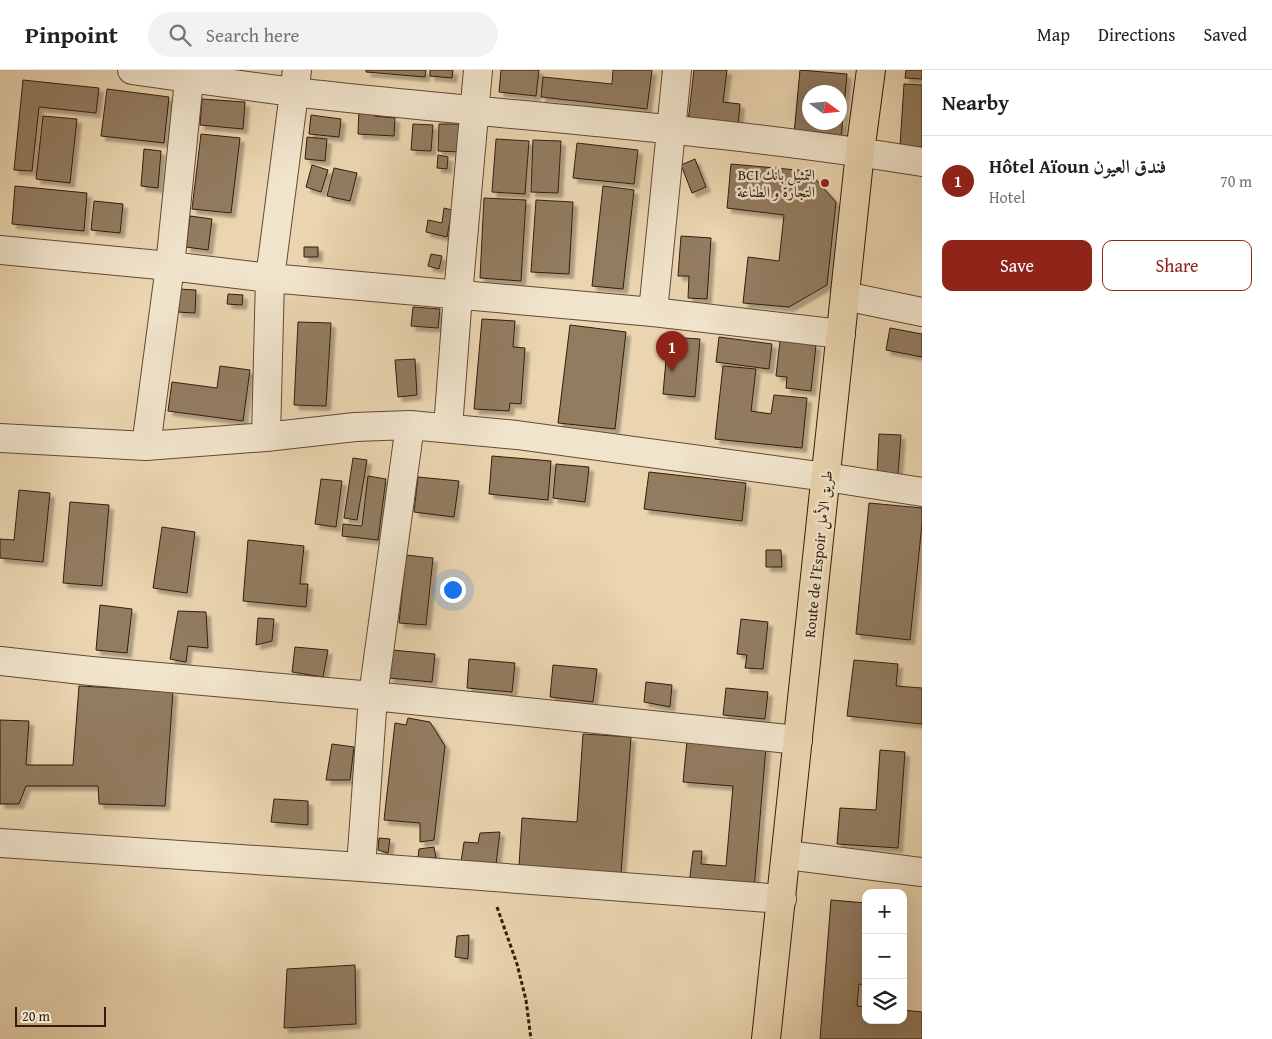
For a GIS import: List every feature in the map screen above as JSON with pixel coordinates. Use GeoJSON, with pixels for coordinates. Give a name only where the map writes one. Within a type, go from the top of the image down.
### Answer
{"type":"FeatureCollection","features":[{"type":"Feature","properties":{"kind":"highway","name":"Route de l’Espoir طريق الأمل"},"geometry":{"type":"LineString","coordinates":[[766,1039],[860,152],[871,70]]}},
{"type":"Feature","properties":{"kind":"street"},"geometry":{"type":"LineString","coordinates":[[132,70],[296,81],[474,109],[671,129],[860,152],[922,162]]}},
{"type":"Feature","properties":{"kind":"street"},"geometry":{"type":"LineString","coordinates":[[448,428],[478,70]]}},
{"type":"Feature","properties":{"kind":"street"},"geometry":{"type":"LineString","coordinates":[[653,312],[677,70]]}},
{"type":"Feature","properties":{"kind":"street"},"geometry":{"type":"LineString","coordinates":[[146,446],[170,266],[190,74]]}},
{"type":"Feature","properties":{"kind":"street"},"geometry":{"type":"LineString","coordinates":[[266,437],[270,278],[296,81]]}},
{"type":"Feature","properties":{"kind":"street"},"geometry":{"type":"LineString","coordinates":[[0,250],[170,266],[270,278],[653,312],[841,334]]}},
{"type":"Feature","properties":{"kind":"street"},"geometry":{"type":"LineString","coordinates":[[845,296],[922,312]]}},
{"type":"Feature","properties":{"kind":"street"},"geometry":{"type":"LineString","coordinates":[[0,438],[146,446],[266,437],[355,427],[410,425],[517,435],[922,492]]}},
{"type":"Feature","properties":{"kind":"street"},"geometry":{"type":"LineString","coordinates":[[362,867],[373,696],[410,425]]}},
{"type":"Feature","properties":{"kind":"street"},"geometry":{"type":"LineString","coordinates":[[0,661],[373,696],[798,740]]}},
{"type":"Feature","properties":{"kind":"street"},"geometry":{"type":"LineString","coordinates":[[0,842],[782,899]]}},
{"type":"Feature","properties":{"kind":"street"},"geometry":{"type":"LineString","coordinates":[[787,855],[922,872]]}},
{"type":"Feature","properties":{"kind":"path"},"geometry":{"type":"LineString","coordinates":[[496,905],[517,964],[526,1000],[530,1039]]}},
{"type":"Feature","properties":{"kind":"building"},"geometry":{"type":"Polygon","coordinates":[[[366,70],[426,70],[425,77],[366,72],[366,70]]]}},
{"type":"Feature","properties":{"kind":"building"},"geometry":{"type":"Polygon","coordinates":[[[430,70],[453,70],[452,78],[430,76],[430,70]]]}},
{"type":"Feature","properties":{"kind":"building"},"geometry":{"type":"Polygon","coordinates":[[[501,70],[539,70],[536,96],[499,92],[501,70]]]}},
{"type":"Feature","properties":{"kind":"building"},"geometry":{"type":"Polygon","coordinates":[[[613,70],[652,70],[647,109],[541,97],[543,77],[612,84],[613,70]]]}},
{"type":"Feature","properties":{"kind":"building"},"geometry":{"type":"Polygon","coordinates":[[[694,70],[727,70],[723,102],[740,104],[738,127],[688,122],[694,70]]]}},
{"type":"Feature","properties":{"kind":"building"},"geometry":{"type":"Polygon","coordinates":[[[800,70],[847,74],[846,85],[802,85],[802,130],[842,130],[841,139],[794,134],[800,70]]]}},
{"type":"Feature","properties":{"kind":"building"},"geometry":{"type":"Polygon","coordinates":[[[906,70],[922,70],[922,79],[905,78],[906,70]]]}},
{"type":"Feature","properties":{"kind":"building"},"geometry":{"type":"Polygon","coordinates":[[[23,80],[99,88],[96,113],[39,107],[32,171],[14,170],[23,80]]]}},
{"type":"Feature","properties":{"kind":"building"},"geometry":{"type":"Polygon","coordinates":[[[904,84],[922,85],[922,147],[900,146],[904,84]]]}},
{"type":"Feature","properties":{"kind":"building"},"geometry":{"type":"Polygon","coordinates":[[[107,89],[169,97],[164,143],[101,136],[107,89]]]}},
{"type":"Feature","properties":{"kind":"building"},"geometry":{"type":"Polygon","coordinates":[[[202,99],[245,102],[243,129],[200,125],[202,99]]]}},
{"type":"Feature","properties":{"kind":"building"},"geometry":{"type":"Polygon","coordinates":[[[359,108],[375,110],[374,116],[395,118],[394,136],[358,134],[359,108]]]}},
{"type":"Feature","properties":{"kind":"building"},"geometry":{"type":"Polygon","coordinates":[[[311,115],[341,119],[339,137],[309,134],[311,115]]]}},
{"type":"Feature","properties":{"kind":"building"},"geometry":{"type":"Polygon","coordinates":[[[43,116],[77,119],[70,183],[36,179],[43,116]]]}},
{"type":"Feature","properties":{"kind":"building"},"geometry":{"type":"Polygon","coordinates":[[[413,124],[433,125],[431,151],[411,150],[413,124]]]}},
{"type":"Feature","properties":{"kind":"building"},"geometry":{"type":"Polygon","coordinates":[[[439,124],[461,124],[460,152],[438,151],[439,124]]]}},
{"type":"Feature","properties":{"kind":"building"},"geometry":{"type":"Polygon","coordinates":[[[201,134],[240,138],[231,213],[192,209],[201,134]]]}},
{"type":"Feature","properties":{"kind":"building"},"geometry":{"type":"Polygon","coordinates":[[[307,137],[327,139],[325,161],[305,159],[307,137]]]}},
{"type":"Feature","properties":{"kind":"building"},"geometry":{"type":"Polygon","coordinates":[[[496,139],[529,141],[525,194],[492,192],[496,139]]]}},
{"type":"Feature","properties":{"kind":"building"},"geometry":{"type":"Polygon","coordinates":[[[533,140],[561,141],[558,193],[531,192],[533,140]]]}},
{"type":"Feature","properties":{"kind":"building"},"geometry":{"type":"Polygon","coordinates":[[[577,143],[638,150],[634,184],[573,178],[577,143]]]}},
{"type":"Feature","properties":{"kind":"building"},"geometry":{"type":"Polygon","coordinates":[[[144,149],[161,151],[158,188],[141,186],[144,149]]]}},
{"type":"Feature","properties":{"kind":"building"},"geometry":{"type":"Polygon","coordinates":[[[438,155],[448,157],[447,169],[437,168],[438,155]]]}},
{"type":"Feature","properties":{"kind":"building"},"geometry":{"type":"Polygon","coordinates":[[[695,159],[706,187],[692,193],[681,165],[695,159]]]}},
{"type":"Feature","properties":{"kind":"building"},"geometry":{"type":"Polygon","coordinates":[[[731,164],[808,171],[836,202],[827,285],[789,307],[743,303],[748,257],[779,261],[784,215],[727,208],[731,164]]]}},
{"type":"Feature","properties":{"kind":"building"},"geometry":{"type":"Polygon","coordinates":[[[312,165],[328,170],[321,192],[306,187],[312,165]]]}},
{"type":"Feature","properties":{"kind":"building"},"geometry":{"type":"Polygon","coordinates":[[[334,168],[357,173],[350,201],[327,196],[334,168]]]}},
{"type":"Feature","properties":{"kind":"building"},"geometry":{"type":"Polygon","coordinates":[[[15,186],[87,193],[84,231],[12,224],[15,186]]]}},
{"type":"Feature","properties":{"kind":"building"},"geometry":{"type":"Polygon","coordinates":[[[603,186],[634,190],[623,289],[592,286],[603,186]]]}},
{"type":"Feature","properties":{"kind":"building"},"geometry":{"type":"Polygon","coordinates":[[[484,198],[526,200],[521,281],[480,278],[484,198]]]}},
{"type":"Feature","properties":{"kind":"building"},"geometry":{"type":"Polygon","coordinates":[[[536,200],[573,202],[569,274],[531,272],[536,200]]]}},
{"type":"Feature","properties":{"kind":"building"},"geometry":{"type":"Polygon","coordinates":[[[94,201],[123,204],[120,233],[91,230],[94,201]]]}},
{"type":"Feature","properties":{"kind":"building"},"geometry":{"type":"Polygon","coordinates":[[[444,208],[452,210],[447,237],[426,232],[428,220],[442,223],[444,208]]]}},
{"type":"Feature","properties":{"kind":"building"},"geometry":{"type":"Polygon","coordinates":[[[190,216],[212,219],[208,250],[186,247],[190,216]]]}},
{"type":"Feature","properties":{"kind":"building"},"geometry":{"type":"Polygon","coordinates":[[[681,236],[711,238],[707,299],[688,298],[689,276],[678,276],[681,236]]]}},
{"type":"Feature","properties":{"kind":"building"},"geometry":{"type":"Polygon","coordinates":[[[304,247],[318,247],[318,257],[304,257],[304,247]]]}},
{"type":"Feature","properties":{"kind":"building"},"geometry":{"type":"Polygon","coordinates":[[[431,254],[442,256],[439,269],[428,266],[431,254]]]}},
{"type":"Feature","properties":{"kind":"building"},"geometry":{"type":"Polygon","coordinates":[[[179,289],[196,290],[195,313],[177,312],[179,289]]]}},
{"type":"Feature","properties":{"kind":"building"},"geometry":{"type":"Polygon","coordinates":[[[228,294],[243,295],[242,305],[227,304],[228,294]]]}},
{"type":"Feature","properties":{"kind":"building"},"geometry":{"type":"Polygon","coordinates":[[[413,307],[440,309],[438,328],[411,326],[413,307]]]}},
{"type":"Feature","properties":{"kind":"building"},"geometry":{"type":"Polygon","coordinates":[[[482,319],[515,321],[513,347],[525,348],[521,404],[510,403],[509,411],[474,409],[482,319]]]}},
{"type":"Feature","properties":{"kind":"building"},"geometry":{"type":"Polygon","coordinates":[[[298,322],[331,323],[326,406],[294,405],[298,322]]]}},
{"type":"Feature","properties":{"kind":"building"},"geometry":{"type":"Polygon","coordinates":[[[570,325],[626,332],[615,429],[558,423],[570,325]]]}},
{"type":"Feature","properties":{"kind":"building"},"geometry":{"type":"Polygon","coordinates":[[[890,328],[922,334],[922,357],[886,350],[890,328]]]}},
{"type":"Feature","properties":{"kind":"building"},"geometry":{"type":"Polygon","coordinates":[[[668,337],[700,339],[695,397],[663,394],[668,337]]]}},
{"type":"Feature","properties":{"kind":"building"},"geometry":{"type":"Polygon","coordinates":[[[719,337],[772,344],[769,369],[716,362],[719,337]]]}},
{"type":"Feature","properties":{"kind":"building"},"geometry":{"type":"Polygon","coordinates":[[[780,341],[816,345],[811,391],[786,388],[787,377],[776,376],[780,341]]]}},
{"type":"Feature","properties":{"kind":"building"},"geometry":{"type":"Polygon","coordinates":[[[415,359],[417,395],[398,397],[395,360],[415,359]]]}},
{"type":"Feature","properties":{"kind":"building"},"geometry":{"type":"Polygon","coordinates":[[[220,366],[250,370],[243,421],[168,411],[172,382],[217,388],[220,366]]]}},
{"type":"Feature","properties":{"kind":"building"},"geometry":{"type":"Polygon","coordinates":[[[723,366],[756,369],[751,411],[771,414],[774,395],[807,398],[802,448],[715,439],[723,366]]]}},
{"type":"Feature","properties":{"kind":"building"},"geometry":{"type":"Polygon","coordinates":[[[879,434],[901,435],[898,474],[877,473],[879,434]]]}},
{"type":"Feature","properties":{"kind":"building"},"geometry":{"type":"Polygon","coordinates":[[[492,456],[551,461],[548,500],[489,494],[492,456]]]}},
{"type":"Feature","properties":{"kind":"building"},"geometry":{"type":"Polygon","coordinates":[[[353,458],[367,460],[357,520],[344,518],[353,458]]]}},
{"type":"Feature","properties":{"kind":"building"},"geometry":{"type":"Polygon","coordinates":[[[556,464],[589,467],[585,502],[553,498],[556,464]]]}},
{"type":"Feature","properties":{"kind":"building"},"geometry":{"type":"Polygon","coordinates":[[[649,472],[746,483],[742,521],[644,509],[649,472]]]}},
{"type":"Feature","properties":{"kind":"building"},"geometry":{"type":"Polygon","coordinates":[[[368,476],[386,479],[378,540],[342,536],[343,524],[362,526],[368,476]]]}},
{"type":"Feature","properties":{"kind":"building"},"geometry":{"type":"Polygon","coordinates":[[[418,477],[459,481],[454,517],[414,512],[418,477]]]}},
{"type":"Feature","properties":{"kind":"building"},"geometry":{"type":"Polygon","coordinates":[[[321,479],[342,481],[336,527],[315,524],[321,479]]]}},
{"type":"Feature","properties":{"kind":"building"},"geometry":{"type":"Polygon","coordinates":[[[19,490],[50,493],[43,562],[0,558],[0,539],[14,540],[19,490]]]}},
{"type":"Feature","properties":{"kind":"building"},"geometry":{"type":"Polygon","coordinates":[[[70,502],[109,505],[102,586],[63,583],[70,502]]]}},
{"type":"Feature","properties":{"kind":"building"},"geometry":{"type":"Polygon","coordinates":[[[869,503],[922,508],[910,640],[856,634],[869,503]]]}},
{"type":"Feature","properties":{"kind":"building"},"geometry":{"type":"Polygon","coordinates":[[[162,527],[195,532],[187,593],[153,588],[162,527]]]}},
{"type":"Feature","properties":{"kind":"building"},"geometry":{"type":"Polygon","coordinates":[[[248,540],[304,546],[300,584],[308,584],[306,607],[243,601],[248,540]]]}},
{"type":"Feature","properties":{"kind":"building"},"geometry":{"type":"Polygon","coordinates":[[[766,550],[781,550],[782,567],[766,567],[766,550]]]}},
{"type":"Feature","properties":{"kind":"building"},"geometry":{"type":"Polygon","coordinates":[[[406,555],[433,558],[426,625],[399,623],[406,555]]]}},
{"type":"Feature","properties":{"kind":"building"},"geometry":{"type":"Polygon","coordinates":[[[100,605],[132,609],[127,653],[96,650],[100,605]]]}},
{"type":"Feature","properties":{"kind":"building"},"geometry":{"type":"Polygon","coordinates":[[[178,611],[206,612],[208,648],[188,646],[186,662],[170,659],[178,611]]]}},
{"type":"Feature","properties":{"kind":"building"},"geometry":{"type":"Polygon","coordinates":[[[258,618],[274,619],[272,641],[256,645],[258,618]]]}},
{"type":"Feature","properties":{"kind":"building"},"geometry":{"type":"Polygon","coordinates":[[[741,619],[768,622],[763,669],[745,668],[747,655],[737,654],[741,619]]]}},
{"type":"Feature","properties":{"kind":"building"},"geometry":{"type":"Polygon","coordinates":[[[295,647],[328,650],[323,677],[292,672],[295,647]]]}},
{"type":"Feature","properties":{"kind":"building"},"geometry":{"type":"Polygon","coordinates":[[[392,650],[435,654],[432,682],[389,678],[392,650]]]}},
{"type":"Feature","properties":{"kind":"building"},"geometry":{"type":"Polygon","coordinates":[[[469,659],[515,663],[512,692],[467,688],[469,659]]]}},
{"type":"Feature","properties":{"kind":"building"},"geometry":{"type":"Polygon","coordinates":[[[854,660],[898,664],[896,686],[922,688],[922,724],[847,716],[854,660]]]}},
{"type":"Feature","properties":{"kind":"building"},"geometry":{"type":"Polygon","coordinates":[[[553,665],[597,669],[593,702],[550,697],[553,665]]]}},
{"type":"Feature","properties":{"kind":"building"},"geometry":{"type":"Polygon","coordinates":[[[646,682],[672,685],[670,707],[644,702],[646,682]]]}},
{"type":"Feature","properties":{"kind":"building"},"geometry":{"type":"Polygon","coordinates":[[[79,686],[173,691],[165,806],[99,804],[98,786],[26,786],[19,804],[0,804],[0,720],[29,721],[26,765],[73,765],[79,686]]]}},
{"type":"Feature","properties":{"kind":"building"},"geometry":{"type":"Polygon","coordinates":[[[726,688],[768,692],[765,719],[723,715],[726,688]]]}},
{"type":"Feature","properties":{"kind":"building"},"geometry":{"type":"Polygon","coordinates":[[[408,718],[430,722],[445,746],[434,840],[420,842],[420,823],[384,820],[395,723],[406,725],[408,718]]]}},
{"type":"Feature","properties":{"kind":"building"},"geometry":{"type":"Polygon","coordinates":[[[583,734],[631,737],[621,873],[519,866],[522,818],[577,822],[583,734]]]}},
{"type":"Feature","properties":{"kind":"building"},"geometry":{"type":"Polygon","coordinates":[[[687,741],[766,747],[754,889],[689,884],[693,851],[702,851],[701,864],[726,866],[733,786],[683,782],[687,741]]]}},
{"type":"Feature","properties":{"kind":"building"},"geometry":{"type":"Polygon","coordinates":[[[332,744],[354,747],[350,780],[326,780],[332,744]]]}},
{"type":"Feature","properties":{"kind":"building"},"geometry":{"type":"Polygon","coordinates":[[[880,750],[905,752],[898,848],[837,844],[840,808],[876,810],[880,750]]]}},
{"type":"Feature","properties":{"kind":"building"},"geometry":{"type":"Polygon","coordinates":[[[274,799],[308,801],[308,825],[271,822],[274,799]]]}},
{"type":"Feature","properties":{"kind":"building"},"geometry":{"type":"Polygon","coordinates":[[[500,832],[496,865],[461,862],[464,842],[478,843],[480,833],[500,832]]]}},
{"type":"Feature","properties":{"kind":"building"},"geometry":{"type":"Polygon","coordinates":[[[379,838],[390,839],[388,853],[378,850],[379,838]]]}},
{"type":"Feature","properties":{"kind":"building"},"geometry":{"type":"Polygon","coordinates":[[[434,847],[436,858],[418,858],[419,849],[434,847]]]}},
{"type":"Feature","properties":{"kind":"building"},"geometry":{"type":"Polygon","coordinates":[[[831,900],[862,903],[862,984],[859,984],[857,1006],[862,1007],[862,1024],[907,1024],[907,1010],[922,1012],[922,1039],[820,1039],[831,900]]]}},
{"type":"Feature","properties":{"kind":"building"},"geometry":{"type":"Polygon","coordinates":[[[469,935],[468,959],[455,957],[457,936],[469,935]]]}},
{"type":"Feature","properties":{"kind":"building"},"geometry":{"type":"Polygon","coordinates":[[[355,965],[356,1024],[284,1028],[287,969],[355,965]]]}},
{"type":"Feature","properties":{"kind":"place","name":"BCI التمثيل بانك التجارة و الطناعة"},"geometry":{"type":"Point","coordinates":[825,183]}},
{"type":"Feature","properties":{"kind":"place","name":"Hôtel Aïoun فندق العيون"},"geometry":{"type":"Point","coordinates":[672,372]}}]}
